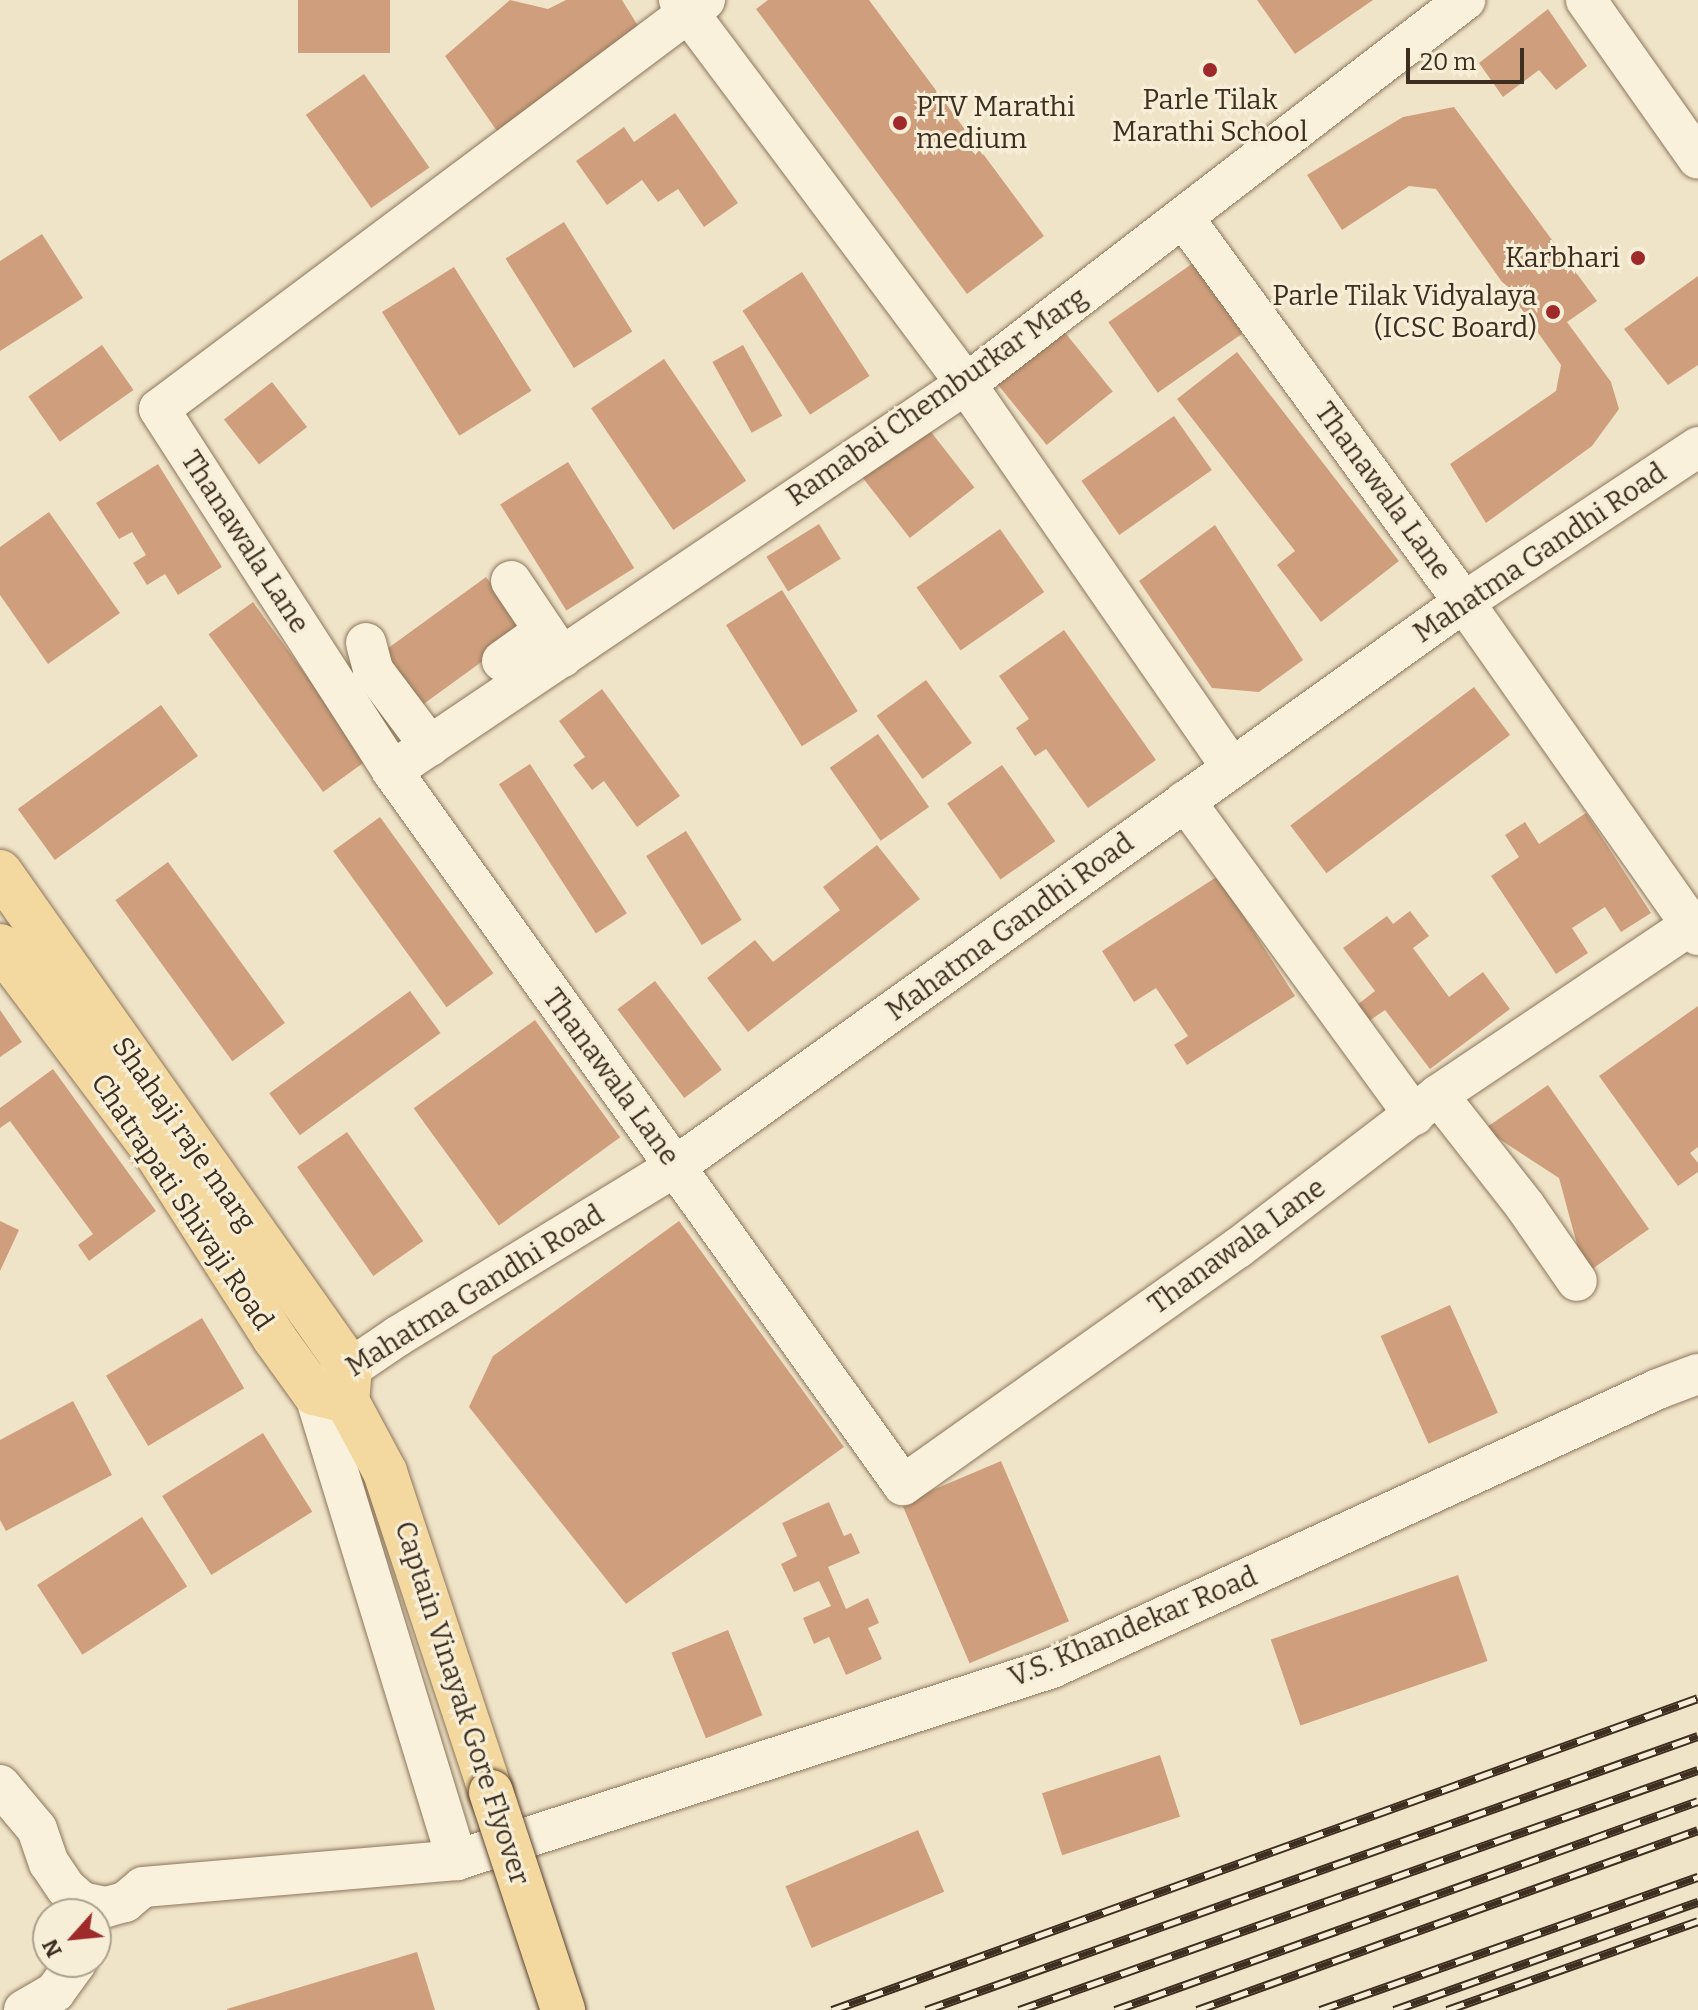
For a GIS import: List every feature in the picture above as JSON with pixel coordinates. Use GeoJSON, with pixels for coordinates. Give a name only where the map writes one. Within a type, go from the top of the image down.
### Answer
{"type":"FeatureCollection","features":[{"type":"Feature","properties":{"kind":"main road","name":"Shahaji raje marg"},"geometry":{"type":"LineString","coordinates":[[0,872],[343,1396]]}},
{"type":"Feature","properties":{"kind":"main road","name":"Chatrapati Shivaji Road"},"geometry":{"type":"LineString","coordinates":[[0,946],[156,1153],[275,1339],[343,1396]]}},
{"type":"Feature","properties":{"kind":"main road","name":"Captain Vinayak Gore Flyover"},"geometry":{"type":"LineString","coordinates":[[343,1396],[395,1497],[563,2010]]}},
{"type":"Feature","properties":{"kind":"street","name":"Ramabai Chemburkar Marg"},"geometry":{"type":"LineString","coordinates":[[392,771],[422,735],[553,644],[966,384],[1465,0]]}},
{"type":"Feature","properties":{"kind":"street"},"geometry":{"type":"LineString","coordinates":[[1586,0],[1698,159]]}},
{"type":"Feature","properties":{"kind":"street","name":"Thanawala Lane"},"geometry":{"type":"LineString","coordinates":[[691,4],[159,409],[392,771],[903,1485],[1238,1248],[1426,1105],[1694,930],[1464,602],[1183,217]]}},
{"type":"Feature","properties":{"kind":"street"},"geometry":{"type":"LineString","coordinates":[[691,4],[966,384],[1232,768]]}},
{"type":"Feature","properties":{"kind":"street","name":"Mahatma Gandhi Road"},"geometry":{"type":"LineString","coordinates":[[343,1396],[676,1166],[1464,602],[1698,447]]}},
{"type":"Feature","properties":{"kind":"street"},"geometry":{"type":"LineString","coordinates":[[502,661],[553,644],[511,581]]}},
{"type":"Feature","properties":{"kind":"street"},"geometry":{"type":"LineString","coordinates":[[366,643],[373,670],[422,735],[458,693]]}},
{"type":"Feature","properties":{"kind":"street"},"geometry":{"type":"LineString","coordinates":[[1185,801],[1426,1105],[1525,1206],[1577,1281]]}},
{"type":"Feature","properties":{"kind":"street","name":"V.S. Khandekar Road"},"geometry":{"type":"LineString","coordinates":[[112,1910],[143,1887],[457,1860],[1052,1668],[1644,1395],[1698,1374]]}},
{"type":"Feature","properties":{"kind":"street"},"geometry":{"type":"LineString","coordinates":[[343,1396],[457,1860]]}},
{"type":"Feature","properties":{"kind":"street"},"geometry":{"type":"LineString","coordinates":[[0,1785],[37,1829],[49,1863],[66,1888],[77,1898]]}},
{"type":"Feature","properties":{"kind":"street"},"geometry":{"type":"LineString","coordinates":[[24,2010],[55,1992],[65,1978]]}},
{"type":"Feature","properties":{"kind":"building"},"geometry":{"type":"Polygon","coordinates":[[[298,0],[390,0],[390,53],[298,53],[298,0]]]}},
{"type":"Feature","properties":{"kind":"building"},"geometry":{"type":"Polygon","coordinates":[[[510,0],[548,9],[566,0],[622,0],[643,34],[499,134],[445,56],[510,0]]]}},
{"type":"Feature","properties":{"kind":"building","name":"PTV Marathi medium"},"geometry":{"type":"Polygon","coordinates":[[[768,0],[869,0],[1044,236],[967,294],[756,9],[768,0]]]}},
{"type":"Feature","properties":{"kind":"building"},"geometry":{"type":"Polygon","coordinates":[[[1257,0],[1373,0],[1295,54],[1257,0]]]}},
{"type":"Feature","properties":{"kind":"building"},"geometry":{"type":"Polygon","coordinates":[[[1548,9],[1587,66],[1556,90],[1539,70],[1503,97],[1479,63],[1548,9]]]}},
{"type":"Feature","properties":{"kind":"building"},"geometry":{"type":"Polygon","coordinates":[[[364,74],[429,167],[371,208],[306,115],[364,74]]]}},
{"type":"Feature","properties":{"kind":"building","name":"Parle Tilak Vidyalaya (ICSC Board)"},"geometry":{"type":"Polygon","coordinates":[[[1454,107],[1597,301],[1567,322],[1611,382],[1619,409],[1592,446],[1486,523],[1450,464],[1556,391],[1561,365],[1436,189],[1409,186],[1342,230],[1307,175],[1403,117],[1454,107]]]}},
{"type":"Feature","properties":{"kind":"building"},"geometry":{"type":"Polygon","coordinates":[[[675,113],[738,203],[704,227],[678,189],[658,202],[642,180],[607,205],[576,161],[624,127],[634,142],[675,113]]]}},
{"type":"Feature","properties":{"kind":"building"},"geometry":{"type":"Polygon","coordinates":[[[564,222],[632,331],[574,368],[505,259],[564,222]]]}},
{"type":"Feature","properties":{"kind":"building"},"geometry":{"type":"Polygon","coordinates":[[[42,234],[83,298],[0,351],[0,261],[42,234]]]}},
{"type":"Feature","properties":{"kind":"building"},"geometry":{"type":"Polygon","coordinates":[[[1196,261],[1245,331],[1158,393],[1108,322],[1196,261]]]}},
{"type":"Feature","properties":{"kind":"building"},"geometry":{"type":"Polygon","coordinates":[[[454,267],[531,391],[459,436],[382,312],[454,267]]]}},
{"type":"Feature","properties":{"kind":"building"},"geometry":{"type":"Polygon","coordinates":[[[802,272],[870,376],[810,415],[742,311],[802,272]]]}},
{"type":"Feature","properties":{"kind":"building"},"geometry":{"type":"Polygon","coordinates":[[[1698,276],[1698,365],[1668,385],[1624,329],[1698,276]]]}},
{"type":"Feature","properties":{"kind":"building"},"geometry":{"type":"Polygon","coordinates":[[[1063,330],[1113,391],[1047,445],[997,383],[1063,330]]]}},
{"type":"Feature","properties":{"kind":"building"},"geometry":{"type":"Polygon","coordinates":[[[102,345],[134,390],[60,442],[28,397],[102,345]]]}},
{"type":"Feature","properties":{"kind":"building"},"geometry":{"type":"Polygon","coordinates":[[[743,345],[782,416],[752,433],[712,362],[743,345]]]}},
{"type":"Feature","properties":{"kind":"building"},"geometry":{"type":"Polygon","coordinates":[[[1237,352],[1399,561],[1321,622],[1277,565],[1295,551],[1177,399],[1237,352]]]}},
{"type":"Feature","properties":{"kind":"building"},"geometry":{"type":"Polygon","coordinates":[[[664,359],[746,481],[673,530],[591,408],[664,359]]]}},
{"type":"Feature","properties":{"kind":"building"},"geometry":{"type":"Polygon","coordinates":[[[272,382],[307,427],[259,464],[224,420],[272,382]]]}},
{"type":"Feature","properties":{"kind":"building"},"geometry":{"type":"Polygon","coordinates":[[[1174,416],[1212,470],[1119,535],[1081,481],[1174,416]]]}},
{"type":"Feature","properties":{"kind":"building"},"geometry":{"type":"Polygon","coordinates":[[[924,423],[974,488],[910,538],[859,473],[924,423]]]}},
{"type":"Feature","properties":{"kind":"building"},"geometry":{"type":"Polygon","coordinates":[[[568,462],[634,568],[566,610],[500,504],[568,462]]]}},
{"type":"Feature","properties":{"kind":"building"},"geometry":{"type":"Polygon","coordinates":[[[158,464],[222,567],[178,595],[165,574],[147,585],[133,563],[146,555],[132,532],[119,539],[96,503],[158,464]]]}},
{"type":"Feature","properties":{"kind":"building"},"geometry":{"type":"Polygon","coordinates":[[[49,512],[120,613],[48,664],[0,595],[0,547],[49,512]]]}},
{"type":"Feature","properties":{"kind":"building"},"geometry":{"type":"Polygon","coordinates":[[[819,524],[841,559],[788,592],[766,557],[819,524]]]}},
{"type":"Feature","properties":{"kind":"building"},"geometry":{"type":"Polygon","coordinates":[[[1215,525],[1303,660],[1259,692],[1212,688],[1139,581],[1215,525]]]}},
{"type":"Feature","properties":{"kind":"building"},"geometry":{"type":"Polygon","coordinates":[[[1000,529],[1044,592],[961,651],[916,588],[1000,529]]]}},
{"type":"Feature","properties":{"kind":"building"},"geometry":{"type":"Polygon","coordinates":[[[486,577],[525,630],[416,709],[378,656],[486,577]]]}},
{"type":"Feature","properties":{"kind":"building"},"geometry":{"type":"Polygon","coordinates":[[[782,590],[858,711],[802,746],[726,625],[782,590]]]}},
{"type":"Feature","properties":{"kind":"building"},"geometry":{"type":"Polygon","coordinates":[[[253,602],[368,760],[323,792],[209,634],[253,602]]]}},
{"type":"Feature","properties":{"kind":"building"},"geometry":{"type":"Polygon","coordinates":[[[1064,630],[1156,760],[1088,808],[1046,749],[1035,756],[1016,728],[1029,719],[999,676],[1064,630]]]}},
{"type":"Feature","properties":{"kind":"building"},"geometry":{"type":"Polygon","coordinates":[[[926,680],[972,743],[922,779],[877,716],[926,680]]]}},
{"type":"Feature","properties":{"kind":"building"},"geometry":{"type":"Polygon","coordinates":[[[1474,687],[1510,735],[1326,873],[1290,825],[1474,687]]]}},
{"type":"Feature","properties":{"kind":"building"},"geometry":{"type":"Polygon","coordinates":[[[602,689],[680,796],[637,827],[604,781],[592,790],[573,765],[585,757],[559,721],[602,689]]]}},
{"type":"Feature","properties":{"kind":"building"},"geometry":{"type":"Polygon","coordinates":[[[161,705],[198,756],[55,860],[18,809],[161,705]]]}},
{"type":"Feature","properties":{"kind":"building"},"geometry":{"type":"Polygon","coordinates":[[[878,734],[929,807],[881,841],[830,768],[878,734]]]}},
{"type":"Feature","properties":{"kind":"building"},"geometry":{"type":"Polygon","coordinates":[[[530,764],[627,913],[596,933],[499,784],[530,764]]]}},
{"type":"Feature","properties":{"kind":"building"},"geometry":{"type":"Polygon","coordinates":[[[1002,765],[1055,841],[1000,880],[947,803],[1002,765]]]}},
{"type":"Feature","properties":{"kind":"building"},"geometry":{"type":"Polygon","coordinates":[[[1586,813],[1651,913],[1621,932],[1605,907],[1572,928],[1588,953],[1556,974],[1491,876],[1519,857],[1505,835],[1525,822],[1539,844],[1586,813]]]}},
{"type":"Feature","properties":{"kind":"building"},"geometry":{"type":"Polygon","coordinates":[[[380,817],[493,973],[447,1007],[333,851],[380,817]]]}},
{"type":"Feature","properties":{"kind":"building"},"geometry":{"type":"Polygon","coordinates":[[[686,831],[742,920],[702,945],[646,856],[686,831]]]}},
{"type":"Feature","properties":{"kind":"building"},"geometry":{"type":"Polygon","coordinates":[[[877,845],[920,899],[748,1032],[707,978],[755,940],[773,962],[840,910],[823,887],[877,845]]]}},
{"type":"Feature","properties":{"kind":"building"},"geometry":{"type":"Polygon","coordinates":[[[168,862],[285,1023],[232,1061],[115,900],[168,862]]]}},
{"type":"Feature","properties":{"kind":"building"},"geometry":{"type":"Polygon","coordinates":[[[1218,876],[1295,996],[1187,1065],[1174,1045],[1188,1036],[1156,988],[1134,1002],[1102,951],[1218,876]]]}},
{"type":"Feature","properties":{"kind":"building"},"geometry":{"type":"Polygon","coordinates":[[[1410,911],[1429,936],[1413,948],[1449,997],[1483,972],[1510,1009],[1430,1069],[1385,1010],[1369,1021],[1357,1005],[1375,991],[1343,948],[1387,916],[1393,924],[1410,911]]]}},
{"type":"Feature","properties":{"kind":"building"},"geometry":{"type":"Polygon","coordinates":[[[655,981],[722,1070],[684,1098],[617,1009],[655,981]]]}},
{"type":"Feature","properties":{"kind":"building"},"geometry":{"type":"Polygon","coordinates":[[[410,991],[441,1033],[300,1135],[269,1093],[410,991]]]}},
{"type":"Feature","properties":{"kind":"building"},"geometry":{"type":"Polygon","coordinates":[[[1698,1006],[1698,1147],[1690,1153],[1698,1163],[1698,1172],[1678,1186],[1599,1076],[1698,1006]]]}},
{"type":"Feature","properties":{"kind":"building"},"geometry":{"type":"Polygon","coordinates":[[[0,1010],[22,1042],[0,1057],[0,1010]]]}},
{"type":"Feature","properties":{"kind":"building"},"geometry":{"type":"Polygon","coordinates":[[[535,1020],[620,1137],[499,1225],[414,1108],[535,1020]]]}},
{"type":"Feature","properties":{"kind":"building"},"geometry":{"type":"Polygon","coordinates":[[[53,1069],[156,1211],[89,1261],[78,1245],[93,1234],[10,1121],[0,1128],[0,1108],[53,1069]]]}},
{"type":"Feature","properties":{"kind":"building"},"geometry":{"type":"Polygon","coordinates":[[[1548,1085],[1649,1229],[1585,1274],[1559,1178],[1484,1129],[1548,1085]]]}},
{"type":"Feature","properties":{"kind":"building"},"geometry":{"type":"Polygon","coordinates":[[[347,1132],[423,1241],[373,1276],[297,1167],[347,1132]]]}},
{"type":"Feature","properties":{"kind":"building"},"geometry":{"type":"Polygon","coordinates":[[[0,1221],[19,1230],[0,1271],[0,1221]]]}},
{"type":"Feature","properties":{"kind":"building"},"geometry":{"type":"Polygon","coordinates":[[[679,1221],[844,1447],[626,1604],[469,1407],[493,1356],[679,1221]]]}},
{"type":"Feature","properties":{"kind":"building"},"geometry":{"type":"Polygon","coordinates":[[[1450,1305],[1498,1413],[1429,1444],[1381,1336],[1450,1305]]]}},
{"type":"Feature","properties":{"kind":"building"},"geometry":{"type":"Polygon","coordinates":[[[202,1318],[244,1388],[148,1446],[106,1376],[202,1318]]]}},
{"type":"Feature","properties":{"kind":"building"},"geometry":{"type":"Polygon","coordinates":[[[73,1401],[112,1475],[6,1531],[0,1520],[0,1440],[73,1401]]]}},
{"type":"Feature","properties":{"kind":"building"},"geometry":{"type":"Polygon","coordinates":[[[263,1433],[312,1512],[211,1575],[162,1496],[263,1433]]]}},
{"type":"Feature","properties":{"kind":"building"},"geometry":{"type":"Polygon","coordinates":[[[1001,1461],[1069,1621],[970,1663],[902,1503],[1001,1461]]]}},
{"type":"Feature","properties":{"kind":"building"},"geometry":{"type":"Polygon","coordinates":[[[829,1502],[844,1536],[851,1533],[860,1553],[828,1567],[846,1609],[868,1598],[879,1623],[868,1628],[882,1659],[846,1675],[829,1637],[814,1644],[803,1618],[831,1606],[819,1581],[794,1592],[781,1564],[797,1556],[782,1523],[829,1502]]]}},
{"type":"Feature","properties":{"kind":"building"},"geometry":{"type":"Polygon","coordinates":[[[142,1517],[187,1587],[82,1655],[37,1585],[142,1517]]]}},
{"type":"Feature","properties":{"kind":"building"},"geometry":{"type":"Polygon","coordinates":[[[1458,1575],[1488,1661],[1300,1726],[1271,1639],[1458,1575]]]}},
{"type":"Feature","properties":{"kind":"building"},"geometry":{"type":"Polygon","coordinates":[[[728,1630],[762,1715],[706,1738],[671,1653],[728,1630]]]}},
{"type":"Feature","properties":{"kind":"building"},"geometry":{"type":"Polygon","coordinates":[[[1160,1755],[1180,1817],[1062,1855],[1042,1793],[1160,1755]]]}},
{"type":"Feature","properties":{"kind":"building"},"geometry":{"type":"Polygon","coordinates":[[[918,1830],[944,1892],[812,1948],[785,1886],[918,1830]]]}},
{"type":"Feature","properties":{"kind":"building"},"geometry":{"type":"Polygon","coordinates":[[[417,1952],[435,2010],[227,2010],[227,2009],[417,1952]]]}},
{"type":"Feature","properties":{"kind":"railway"},"geometry":{"type":"LineString","coordinates":[[832,2010],[1698,1698]]}},
{"type":"Feature","properties":{"kind":"railway"},"geometry":{"type":"LineString","coordinates":[[926,2010],[1698,1736]]}},
{"type":"Feature","properties":{"kind":"railway"},"geometry":{"type":"LineString","coordinates":[[1019,2010],[1698,1770]]}},
{"type":"Feature","properties":{"kind":"railway"},"geometry":{"type":"LineString","coordinates":[[1115,2010],[1698,1801]]}},
{"type":"Feature","properties":{"kind":"railway"},"geometry":{"type":"LineString","coordinates":[[1197,2010],[1698,1830]]}},
{"type":"Feature","properties":{"kind":"railway"},"geometry":{"type":"LineString","coordinates":[[1320,2010],[1698,1877]]}},
{"type":"Feature","properties":{"kind":"railway"},"geometry":{"type":"LineString","coordinates":[[1394,2010],[1698,1902]]}},
{"type":"Feature","properties":{"kind":"railway"},"geometry":{"type":"LineString","coordinates":[[1447,2010],[1698,1921]]}},
{"type":"Feature","properties":{"kind":"place","name":"Parle Tilak Marathi School"},"geometry":{"type":"Point","coordinates":[1210,70]}},
{"type":"Feature","properties":{"kind":"place","name":"PTV Marathi medium"},"geometry":{"type":"Point","coordinates":[900,123]}},
{"type":"Feature","properties":{"kind":"place","name":"Karbhari"},"geometry":{"type":"Point","coordinates":[1638,258]}},
{"type":"Feature","properties":{"kind":"place","name":"Parle Tilak Vidyalaya (ICSC Board)"},"geometry":{"type":"Point","coordinates":[1553,312]}}]}
